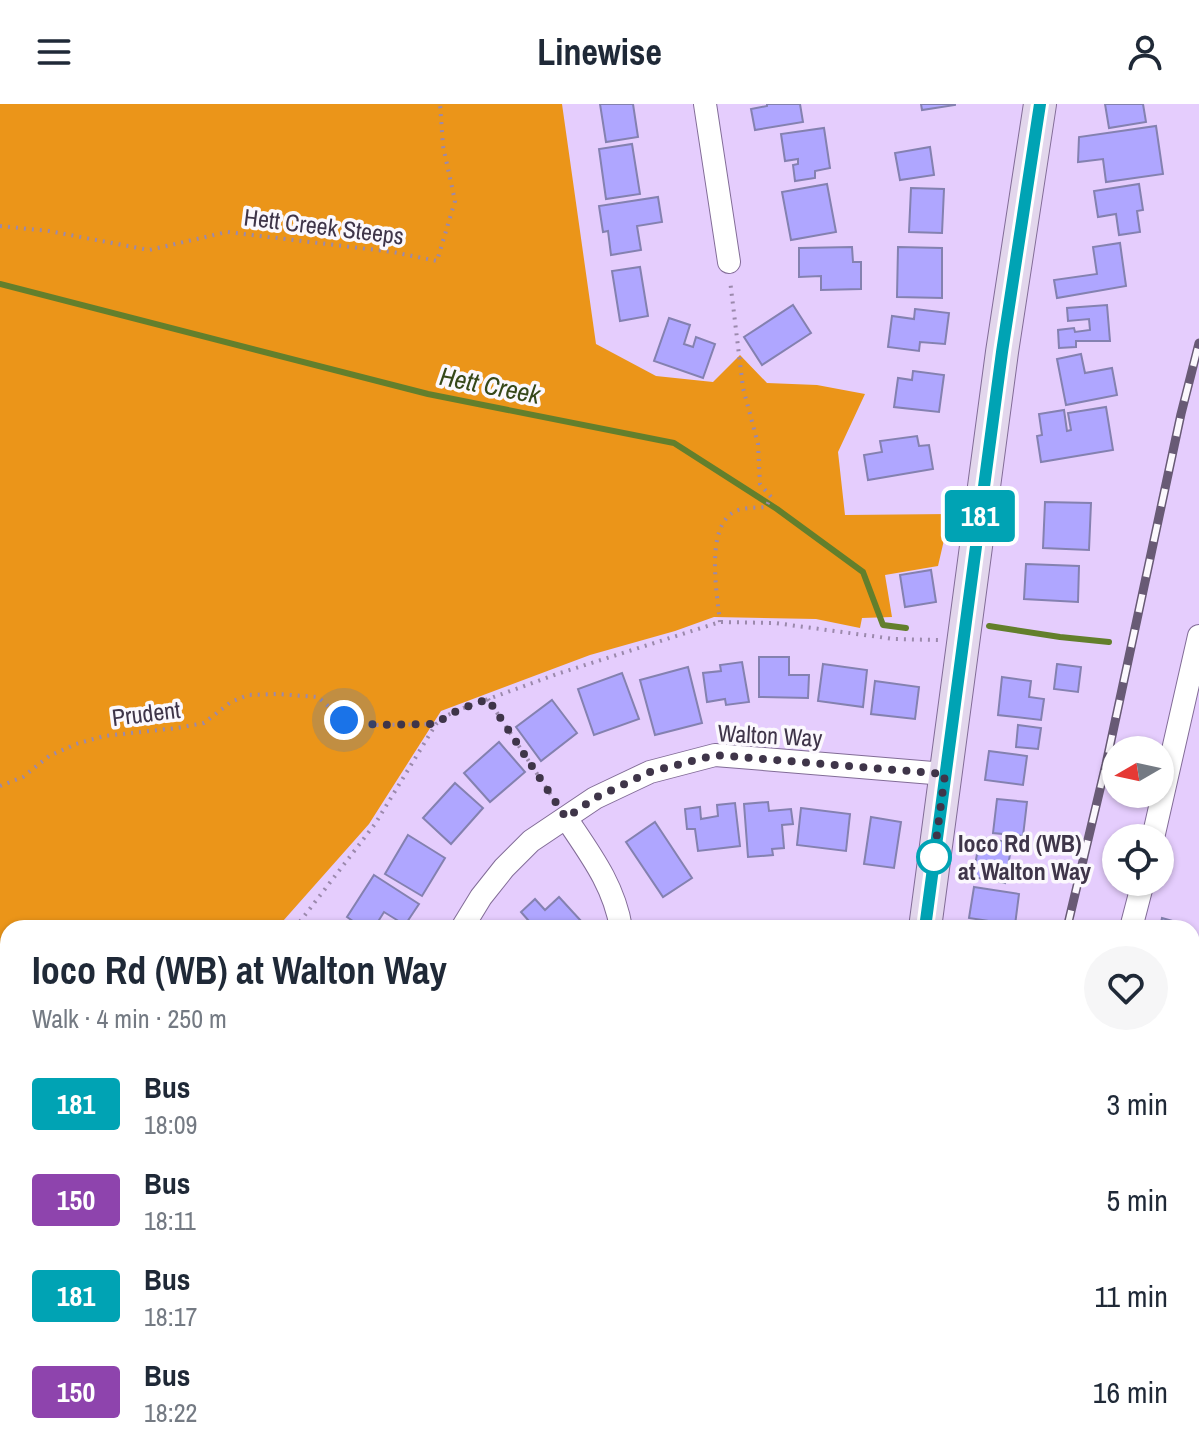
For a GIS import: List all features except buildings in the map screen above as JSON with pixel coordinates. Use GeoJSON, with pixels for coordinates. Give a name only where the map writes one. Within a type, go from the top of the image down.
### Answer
{"type":"FeatureCollection","features":[{"type":"Feature","properties":{"kind":"main road"},"geometry":{"type":"LineString","coordinates":[[926,920],[1002,352],[1040,104]]}},
{"type":"Feature","properties":{"kind":"street"},"geometry":{"type":"LineString","coordinates":[[705,104],[729,262]]}},
{"type":"Feature","properties":{"kind":"street"},"geometry":{"type":"LineString","coordinates":[[1156,824],[1199,636]]}},
{"type":"Feature","properties":{"kind":"street","name":"Walton Way"},"geometry":{"type":"LineString","coordinates":[[467,920],[504,868],[531,841],[595,798],[650,772],[715,755],[945,774]]}},
{"type":"Feature","properties":{"kind":"street"},"geometry":{"type":"LineString","coordinates":[[566,818],[612,893],[619,920]]}},
{"type":"Feature","properties":{"kind":"street"},"geometry":{"type":"LineString","coordinates":[[1133,920],[1139,896]]}},
{"type":"Feature","properties":{"kind":"path","name":"Hett Creek Steeps"},"geometry":{"type":"LineString","coordinates":[[0,226],[49,231],[149,250],[227,232],[393,252],[437,261],[455,201],[443,146],[440,104]]}},
{"type":"Feature","properties":{"kind":"path"},"geometry":{"type":"LineString","coordinates":[[720,622],[715,566],[717,536],[724,520],[736,510],[766,507],[771,497],[760,484],[758,444],[743,388],[729,262]]}},
{"type":"Feature","properties":{"kind":"path"},"geometry":{"type":"LineString","coordinates":[[301,920],[375,824],[436,724],[458,710],[557,674],[720,622],[775,623],[894,639],[946,640],[962,644]]}},
{"type":"Feature","properties":{"kind":"path","name":"Prudent"},"geometry":{"type":"LineString","coordinates":[[0,786],[23,777],[49,756],[76,744],[104,736],[204,723],[231,702],[248,695],[318,697],[344,720],[377,725],[436,724]]}},
{"type":"Feature","properties":{"kind":"path"},"geometry":{"type":"LineString","coordinates":[[488,699],[566,818]]}},
{"type":"Feature","properties":{"kind":"shaded area"},"geometry":{"type":"Polygon","coordinates":[[[0,104],[562,104],[596,344],[656,376],[713,382],[740,355],[767,383],[817,385],[865,394],[838,452],[845,515],[950,514],[938,566],[885,575],[892,617],[862,618],[860,628],[816,619],[714,617],[590,655],[441,711],[369,824],[284,920],[0,920],[0,104]]]}},
{"type":"Feature","properties":{"kind":"waterway","name":"Hett Creek"},"geometry":{"type":"LineString","coordinates":[[0,284],[428,394],[674,443],[777,509],[863,572],[883,625],[906,628]]}},
{"type":"Feature","properties":{"kind":"waterway","name":"Hett Creek"},"geometry":{"type":"LineString","coordinates":[[989,626],[1109,642]]}},
{"type":"Feature","properties":{"kind":"railway"},"geometry":{"type":"LineString","coordinates":[[1069,920],[1199,343]]}},
{"type":"Feature","properties":{"kind":"bus line","name":"181"},"geometry":{"type":"LineString","coordinates":[[926,920],[1002,352],[1040,104]]}},
{"type":"Feature","properties":{"kind":"place","name":"Ioco Rd (WB) at Walton Way"},"geometry":{"type":"Point","coordinates":[934,857]}},
{"type":"Feature","properties":{"kind":"route"},"geometry":{"type":"LineString","coordinates":[[344,720],[377,725],[436,724],[458,710],[488,699],[566,818],[595,798],[650,772],[715,755],[945,774],[934,857]]}}]}
